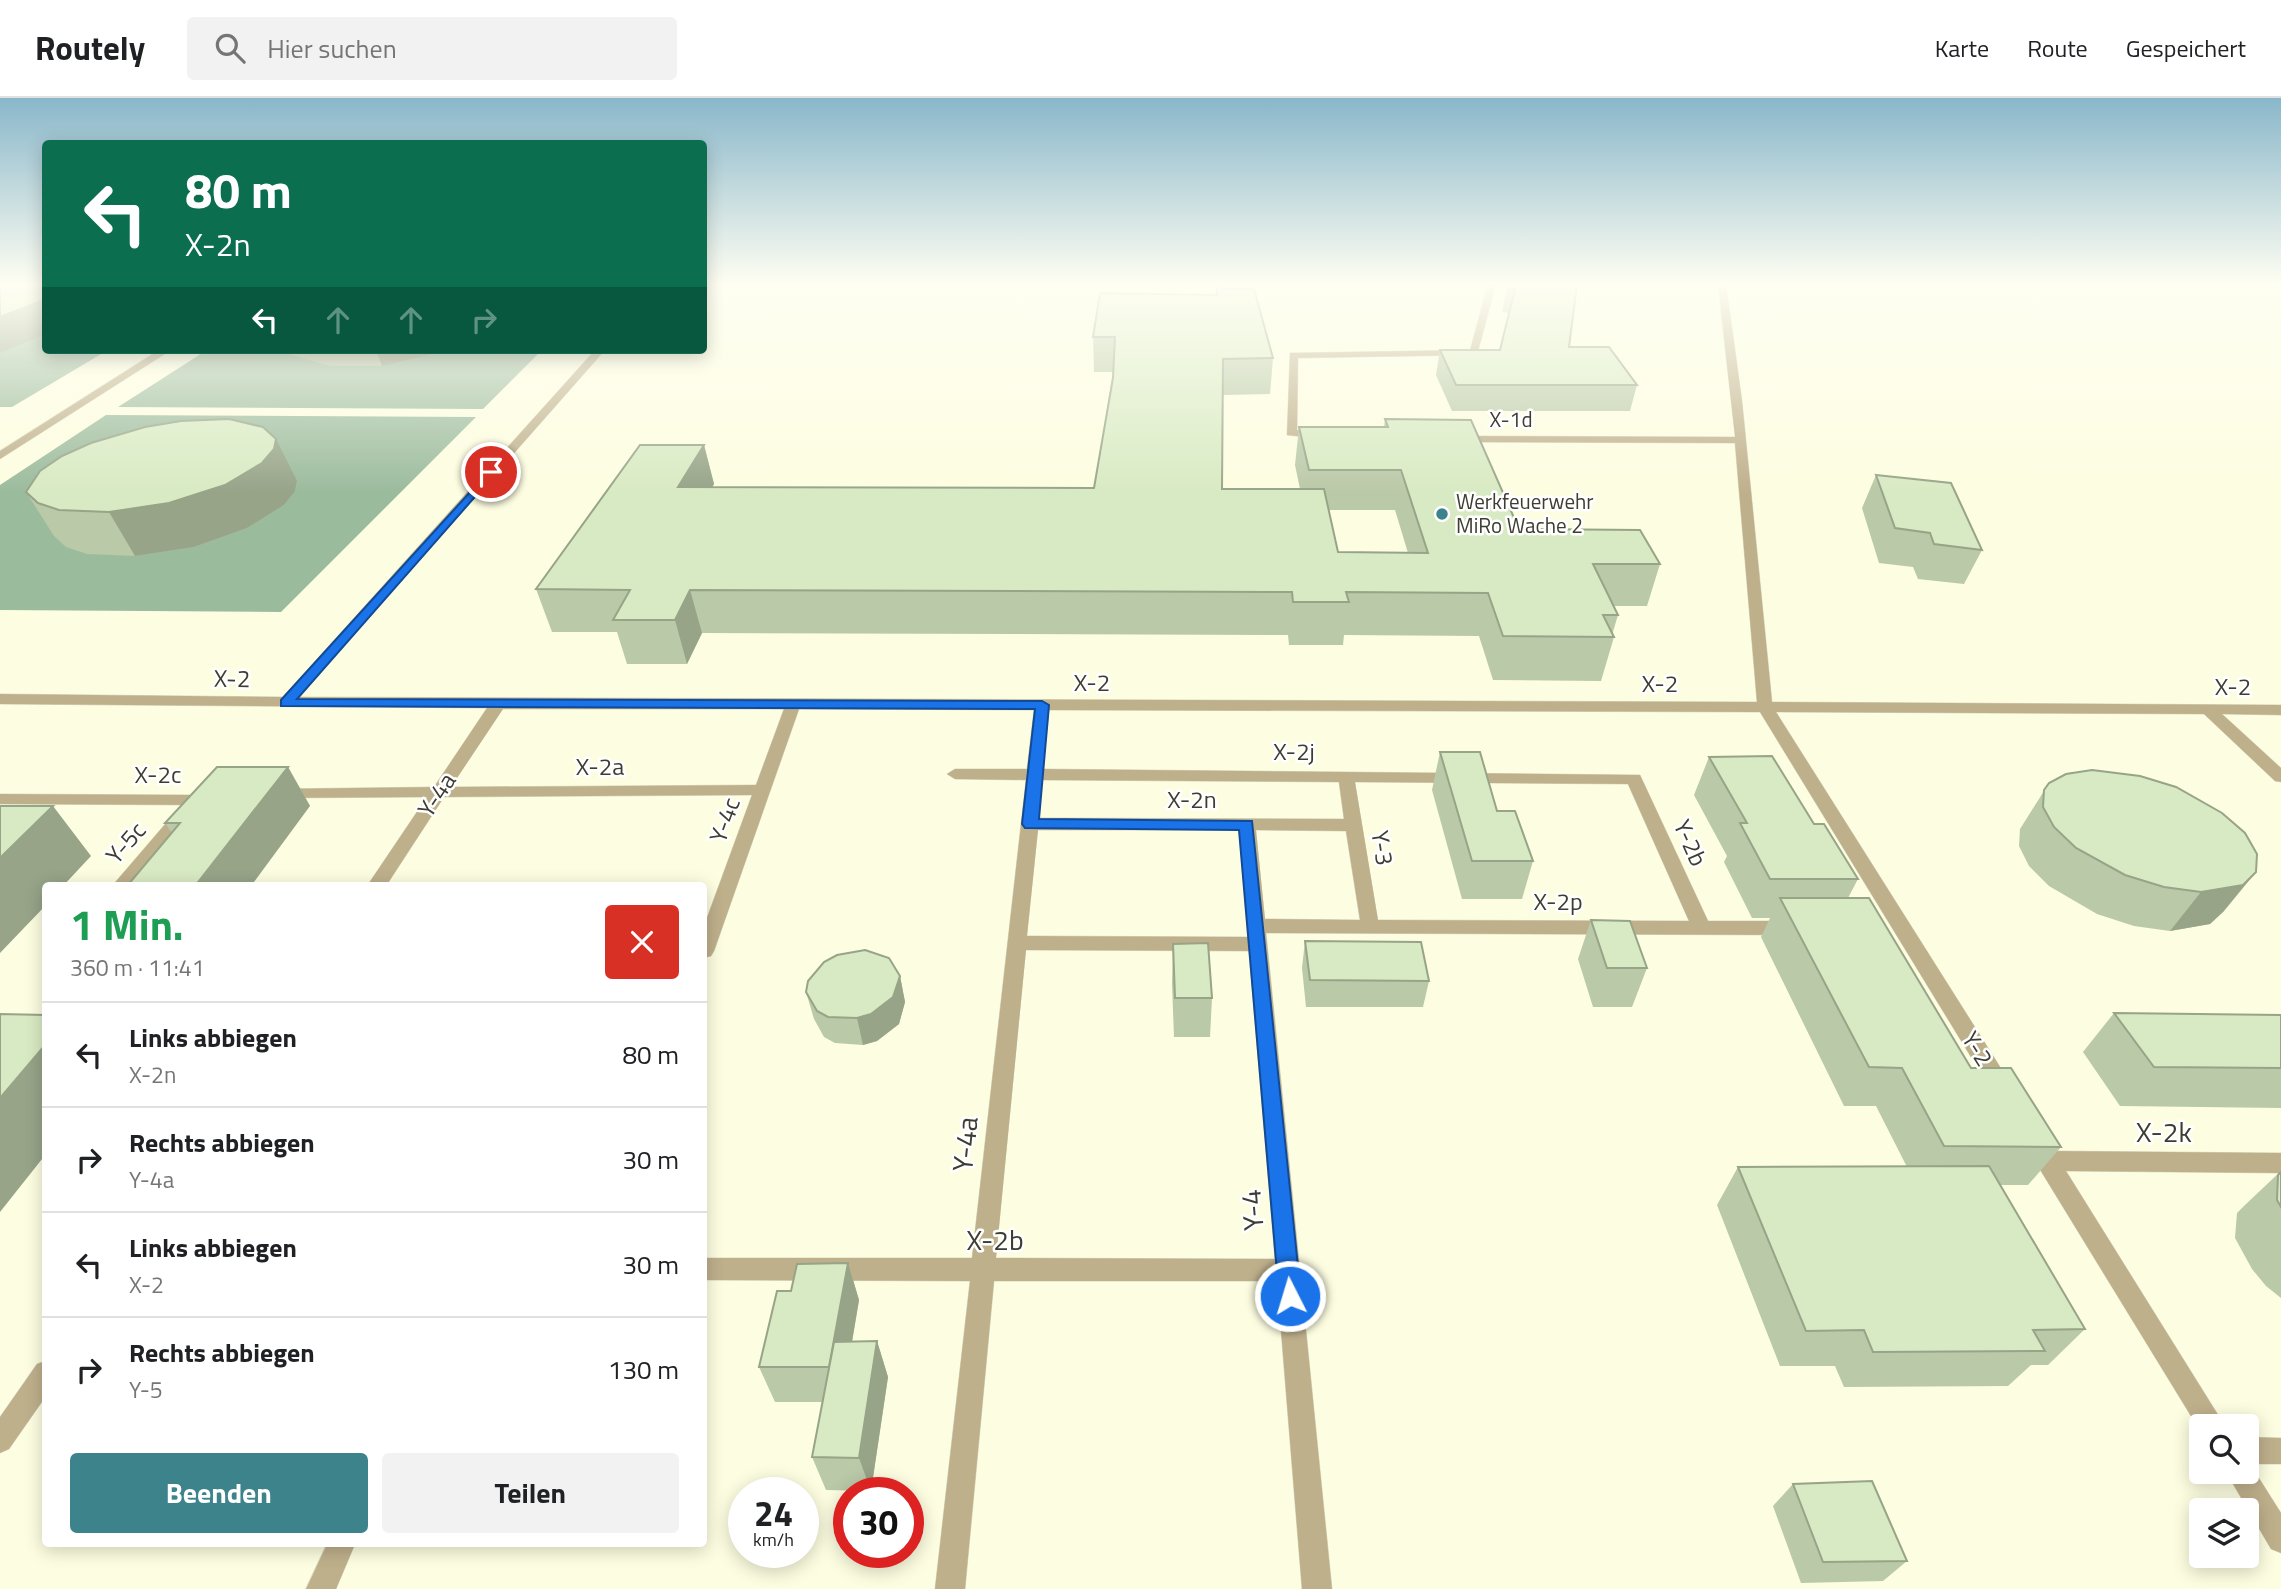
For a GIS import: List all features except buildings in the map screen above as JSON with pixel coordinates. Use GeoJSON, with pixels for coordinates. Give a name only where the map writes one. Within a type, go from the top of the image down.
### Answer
{"type":"FeatureCollection","features":[{"type":"Feature","properties":{"kind":"street"},"geometry":{"type":"LineString","coordinates":[[0,456],[160,354]]}},
{"type":"Feature","properties":{"kind":"street"},"geometry":{"type":"LineString","coordinates":[[285,703],[596,354]]}},
{"type":"Feature","properties":{"kind":"street"},"geometry":{"type":"LineString","coordinates":[[1331,437],[1291,433],[1293,355],[1422,354]]}},
{"type":"Feature","properties":{"kind":"street"},"geometry":{"type":"LineString","coordinates":[[1730,354],[1765,707]]}},
{"type":"Feature","properties":{"kind":"street","name":"X-1d"},"geometry":{"type":"LineString","coordinates":[[1448,439],[1739,440]]}},
{"type":"Feature","properties":{"kind":"street","name":"X-2"},"geometry":{"type":"LineString","coordinates":[[0,699],[285,703],[2281,710]]}},
{"type":"Feature","properties":{"kind":"street","name":"Y-4a"},"geometry":{"type":"LineString","coordinates":[[379,882],[498,704]]}},
{"type":"Feature","properties":{"kind":"street","name":"Y-4c"},"geometry":{"type":"LineString","coordinates":[[707,943],[793,705]]}},
{"type":"Feature","properties":{"kind":"street","name":"Y-4a"},"geometry":{"type":"LineString","coordinates":[[950,1589],[1042,705]]}},
{"type":"Feature","properties":{"kind":"street","name":"Y-2"},"geometry":{"type":"LineString","coordinates":[[1765,707],[2011,1103]]}},
{"type":"Feature","properties":{"kind":"street"},"geometry":{"type":"LineString","coordinates":[[2208,710],[2281,777]]}},
{"type":"Feature","properties":{"kind":"street","name":"X-2j"},"geometry":{"type":"LineString","coordinates":[[954,774],[1634,779]]}},
{"type":"Feature","properties":{"kind":"street","name":"Y-3"},"geometry":{"type":"LineString","coordinates":[[1346,776],[1370,926]]}},
{"type":"Feature","properties":{"kind":"street","name":"Y-2b"},"geometry":{"type":"LineString","coordinates":[[1634,779],[1701,927]]}},
{"type":"Feature","properties":{"kind":"street","name":"X-2a"},"geometry":{"type":"LineString","coordinates":[[439,792],[762,790]]}},
{"type":"Feature","properties":{"kind":"street"},"geometry":{"type":"LineString","coordinates":[[257,793],[439,792]]}},
{"type":"Feature","properties":{"kind":"street","name":"X-2c"},"geometry":{"type":"LineString","coordinates":[[0,799],[195,800],[201,794],[215,794]]}},
{"type":"Feature","properties":{"kind":"street","name":"Y-5c"},"geometry":{"type":"LineString","coordinates":[[124,882],[195,800]]}},
{"type":"Feature","properties":{"kind":"street","name":"X-2n"},"geometry":{"type":"LineString","coordinates":[[1030,824],[1354,825]]}},
{"type":"Feature","properties":{"kind":"street","name":"Y-4"},"geometry":{"type":"LineString","coordinates":[[1247,825],[1317,1589]]}},
{"type":"Feature","properties":{"kind":"street","name":"X-2p"},"geometry":{"type":"LineString","coordinates":[[1017,943],[1256,935],[1370,926],[1809,928]]}},
{"type":"Feature","properties":{"kind":"street"},"geometry":{"type":"LineString","coordinates":[[1876,928],[1903,928]]}},
{"type":"Feature","properties":{"kind":"street"},"geometry":{"type":"LineString","coordinates":[[2025,1126],[2205,1414]]}},
{"type":"Feature","properties":{"kind":"street","name":"X-2k"},"geometry":{"type":"LineString","coordinates":[[2047,1161],[2281,1163]]}},
{"type":"Feature","properties":{"kind":"street","name":"X-2b"},"geometry":{"type":"LineString","coordinates":[[707,1269],[1287,1270]]}},
{"type":"Feature","properties":{"kind":"street"},"geometry":{"type":"LineString","coordinates":[[0,1440],[42,1379]]}},
{"type":"Feature","properties":{"kind":"street"},"geometry":{"type":"LineString","coordinates":[[2259,1450],[2281,1451]]}},
{"type":"Feature","properties":{"kind":"street"},"geometry":{"type":"LineString","coordinates":[[2247,1484],[2281,1539]]}},
{"type":"Feature","properties":{"kind":"street"},"geometry":{"type":"LineString","coordinates":[[321,1589],[340,1547]]}},
{"type":"Feature","properties":{"kind":"shaded area"},"geometry":{"type":"Polygon","coordinates":[[[0,354],[101,354],[12,407],[0,407],[0,354]]]}},
{"type":"Feature","properties":{"kind":"shaded area"},"geometry":{"type":"Polygon","coordinates":[[[201,354],[538,354],[483,409],[118,407],[201,354]]]}},
{"type":"Feature","properties":{"kind":"shaded area"},"geometry":{"type":"Polygon","coordinates":[[[106,415],[476,417],[281,612],[0,610],[0,485],[106,415]]]}},
{"type":"Feature","properties":{"kind":"place","name":"Werkfeuerwehr MiRo Wache 2"},"geometry":{"type":"Point","coordinates":[1442,514]}},
{"type":"Feature","properties":{"kind":"route"},"geometry":{"type":"LineString","coordinates":[[491,472],[285,703],[1042,705],[1030,824],[1247,825],[1290,1296]]}}]}
